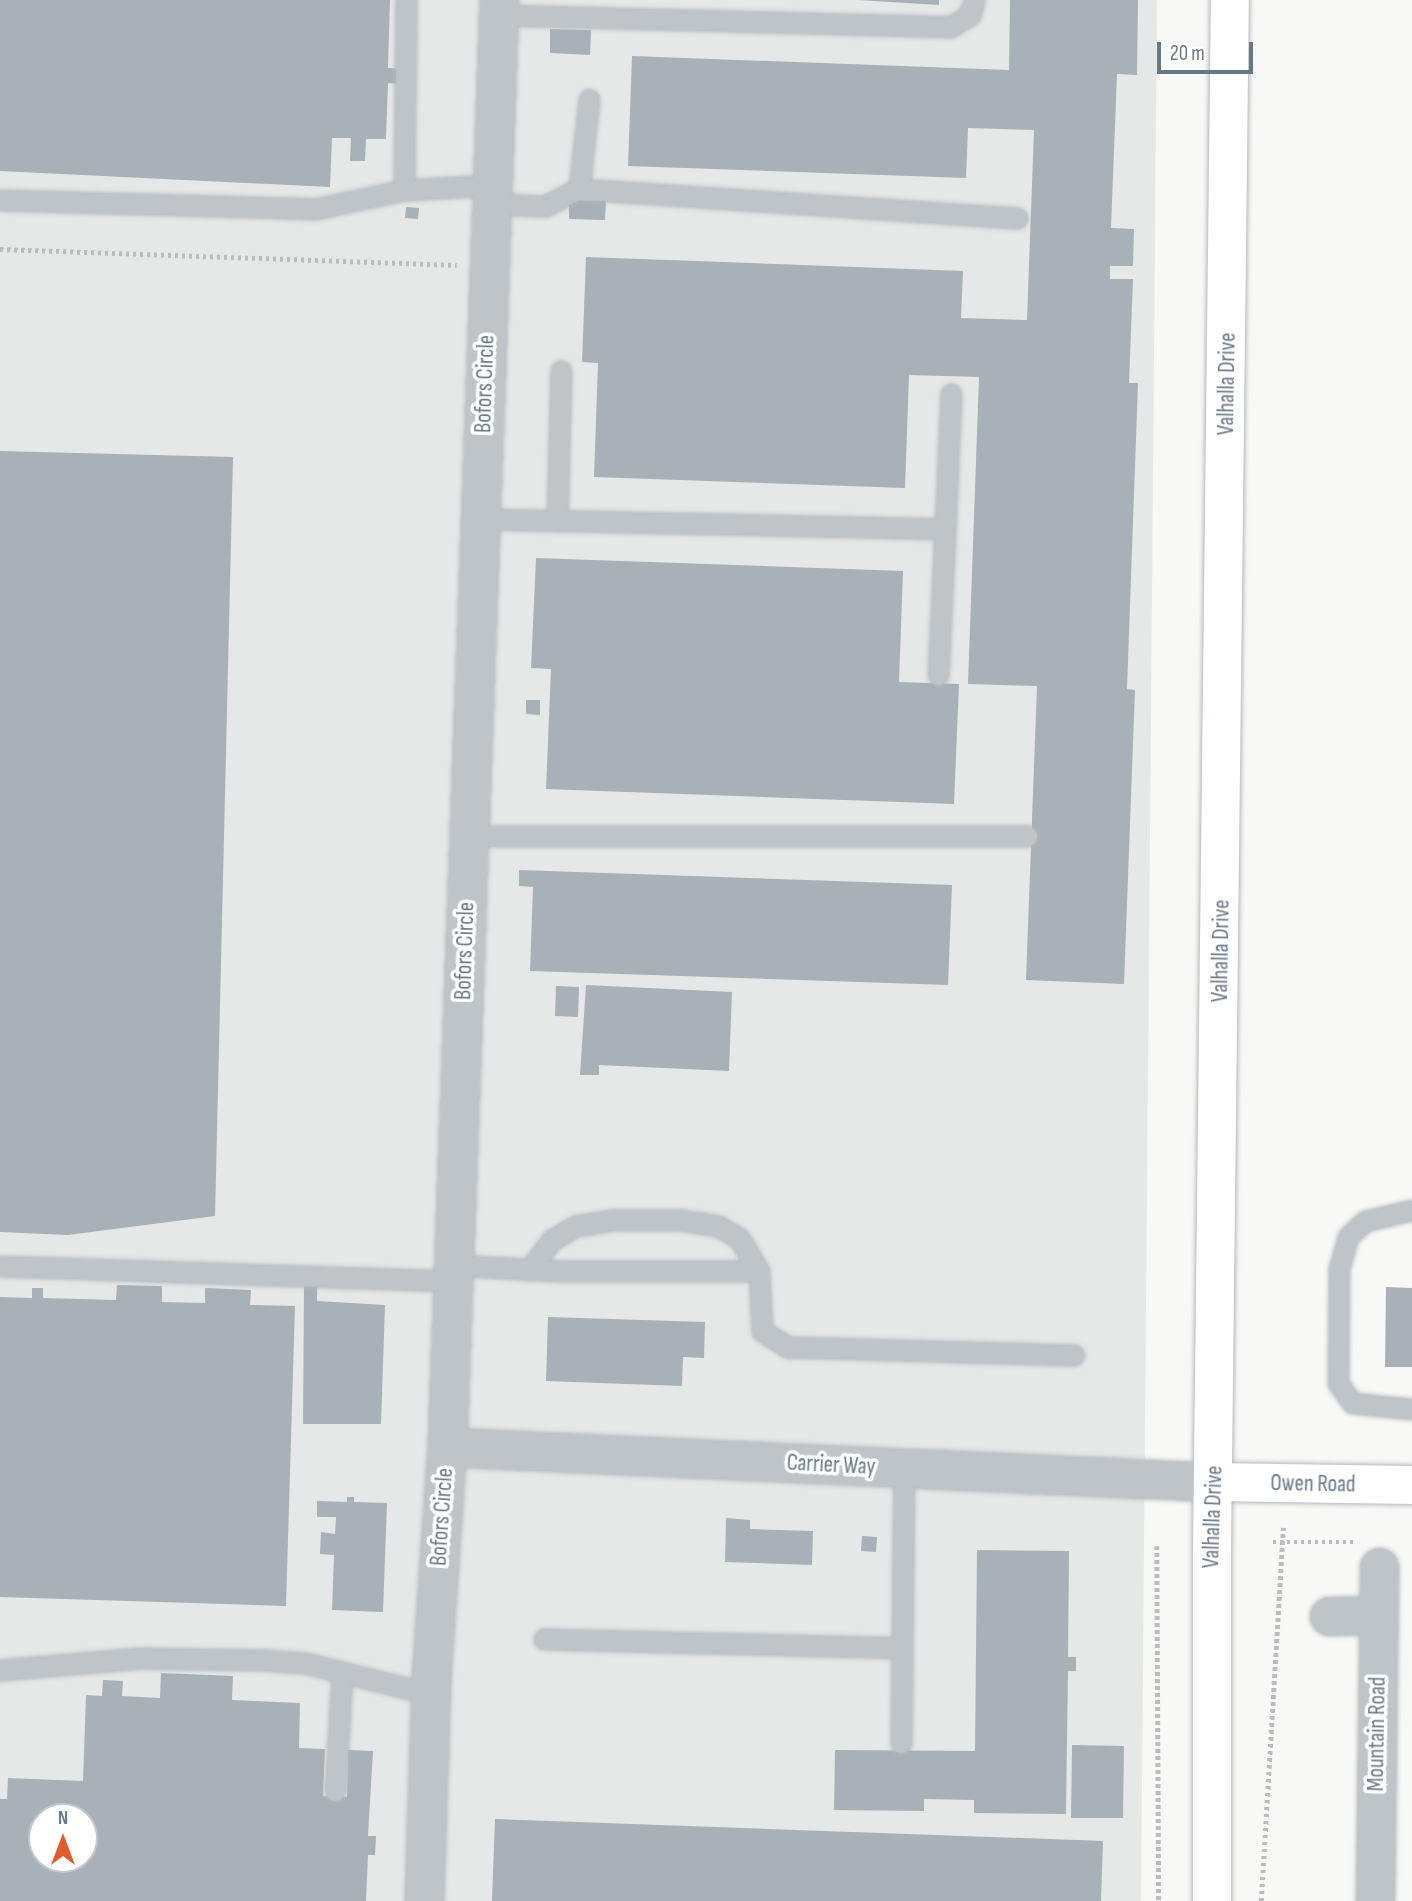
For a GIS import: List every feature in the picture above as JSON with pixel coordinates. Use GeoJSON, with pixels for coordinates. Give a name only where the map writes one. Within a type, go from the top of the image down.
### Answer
{"type":"FeatureCollection","features":[{"type":"Feature","properties":{"kind":"main road","name":"Valhalla Drive"},"geometry":{"type":"LineString","coordinates":[[1212,1901],[1230,0]]}},
{"type":"Feature","properties":{"kind":"main road","name":"Owen Road"},"geometry":{"type":"LineString","coordinates":[[1214,1482],[1412,1485]]}},
{"type":"Feature","properties":{"kind":"street","name":"Bofors Circle"},"geometry":{"type":"LineString","coordinates":[[424,1901],[430,1694],[447,1447],[498,8]]}},
{"type":"Feature","properties":{"kind":"street","name":"Carrier Way"},"geometry":{"type":"LineString","coordinates":[[447,1447],[1214,1482]]}},
{"type":"Feature","properties":{"kind":"street","name":"Mountain Road"},"geometry":{"type":"LineString","coordinates":[[1372,1554],[1378,1615],[1375,1901]]}},
{"type":"Feature","properties":{"kind":"street"},"geometry":{"type":"LineString","coordinates":[[1329,1616],[1378,1615]]}},
{"type":"Feature","properties":{"kind":"lane"},"geometry":{"type":"LineString","coordinates":[[404,190],[406,0]]}},
{"type":"Feature","properties":{"kind":"lane"},"geometry":{"type":"LineString","coordinates":[[498,8],[950,27],[970,15],[974,0]]}},
{"type":"Feature","properties":{"kind":"lane"},"geometry":{"type":"LineString","coordinates":[[579,189],[589,100]]}},
{"type":"Feature","properties":{"kind":"lane"},"geometry":{"type":"LineString","coordinates":[[0,200],[315,209],[404,190],[491,194],[545,206],[579,189],[1017,218]]}},
{"type":"Feature","properties":{"kind":"lane"},"geometry":{"type":"LineString","coordinates":[[557,521],[561,371]]}},
{"type":"Feature","properties":{"kind":"lane"},"geometry":{"type":"LineString","coordinates":[[938,675],[951,394]]}},
{"type":"Feature","properties":{"kind":"lane"},"geometry":{"type":"LineString","coordinates":[[480,519],[945,530]]}},
{"type":"Feature","properties":{"kind":"lane"},"geometry":{"type":"LineString","coordinates":[[468,836],[1027,836]]}},
{"type":"Feature","properties":{"kind":"lane"},"geometry":{"type":"LineString","coordinates":[[1412,1210],[1365,1221],[1348,1237],[1339,1268],[1338,1383],[1352,1403],[1412,1409]]}},
{"type":"Feature","properties":{"kind":"lane"},"geometry":{"type":"LineString","coordinates":[[529,1270],[552,1240],[575,1226],[614,1220],[680,1220],[718,1226],[739,1238],[759,1271],[762,1331],[788,1347],[1074,1355]]}},
{"type":"Feature","properties":{"kind":"lane"},"geometry":{"type":"LineString","coordinates":[[0,1266],[453,1273],[529,1270],[759,1271]]}},
{"type":"Feature","properties":{"kind":"lane"},"geometry":{"type":"LineString","coordinates":[[901,1742],[904,1468]]}},
{"type":"Feature","properties":{"kind":"lane"},"geometry":{"type":"LineString","coordinates":[[544,1639],[902,1648]]}},
{"type":"Feature","properties":{"kind":"lane"},"geometry":{"type":"LineString","coordinates":[[0,1670],[140,1658],[304,1663],[430,1694]]}},
{"type":"Feature","properties":{"kind":"lane"},"geometry":{"type":"LineString","coordinates":[[335,1791],[342,1674]]}},
{"type":"Feature","properties":{"kind":"path"},"geometry":{"type":"LineString","coordinates":[[0,249],[489,266]]}},
{"type":"Feature","properties":{"kind":"path"},"geometry":{"type":"LineString","coordinates":[[1261,1901],[1283,1528]]}},
{"type":"Feature","properties":{"kind":"path"},"geometry":{"type":"LineString","coordinates":[[1273,1542],[1372,1554]]}},
{"type":"Feature","properties":{"kind":"path"},"geometry":{"type":"LineString","coordinates":[[1157,1546],[1160,1901]]}},
{"type":"Feature","properties":{"kind":"shaded area"},"geometry":{"type":"Polygon","coordinates":[[[0,0],[1157,0],[1141,1901],[0,1901],[0,0]]]}},
{"type":"Feature","properties":{"kind":"building"},"geometry":{"type":"Polygon","coordinates":[[[0,0],[390,0],[388,68],[412,69],[411,85],[388,83],[386,139],[366,139],[365,161],[350,161],[351,138],[332,138],[330,187],[0,171],[0,0]]]}},
{"type":"Feature","properties":{"kind":"building"},"geometry":{"type":"Polygon","coordinates":[[[858,0],[939,0],[939,5],[858,0]]]}},
{"type":"Feature","properties":{"kind":"building"},"geometry":{"type":"Polygon","coordinates":[[[1010,0],[1138,0],[1137,75],[1117,74],[1111,228],[1134,229],[1133,266],[1110,266],[1110,279],[1133,279],[1129,383],[1138,383],[1127,689],[1135,690],[1124,984],[1026,980],[1037,686],[968,684],[979,377],[909,375],[905,488],[594,477],[598,363],[582,362],[586,257],[963,271],[961,318],[1027,320],[1034,130],[968,128],[966,178],[628,166],[632,56],[1009,70],[1010,0]]]}},
{"type":"Feature","properties":{"kind":"building"},"geometry":{"type":"Polygon","coordinates":[[[550,29],[591,30],[590,55],[550,53],[550,29]]]}},
{"type":"Feature","properties":{"kind":"building"},"geometry":{"type":"Polygon","coordinates":[[[569,200],[606,201],[605,220],[569,219],[569,200]]]}},
{"type":"Feature","properties":{"kind":"building"},"geometry":{"type":"Polygon","coordinates":[[[406,207],[419,208],[418,219],[405,218],[406,207]]]}},
{"type":"Feature","properties":{"kind":"building"},"geometry":{"type":"Polygon","coordinates":[[[0,451],[233,457],[215,1216],[68,1235],[0,1232],[0,451]]]}},
{"type":"Feature","properties":{"kind":"building"},"geometry":{"type":"Polygon","coordinates":[[[536,558],[903,571],[899,682],[959,684],[954,804],[546,789],[551,669],[531,668],[536,558]]]}},
{"type":"Feature","properties":{"kind":"building"},"geometry":{"type":"Polygon","coordinates":[[[526,700],[540,700],[540,715],[526,714],[526,700]]]}},
{"type":"Feature","properties":{"kind":"building"},"geometry":{"type":"Polygon","coordinates":[[[519,870],[952,885],[948,985],[530,971],[533,887],[519,886],[519,870]]]}},
{"type":"Feature","properties":{"kind":"building"},"geometry":{"type":"Polygon","coordinates":[[[586,985],[732,992],[729,1071],[599,1065],[599,1075],[580,1075],[586,985]]]}},
{"type":"Feature","properties":{"kind":"building"},"geometry":{"type":"Polygon","coordinates":[[[556,986],[579,987],[578,1017],[555,1016],[556,986]]]}},
{"type":"Feature","properties":{"kind":"building"},"geometry":{"type":"Polygon","coordinates":[[[117,1285],[162,1286],[162,1302],[205,1303],[205,1288],[251,1290],[250,1305],[295,1306],[286,1606],[0,1597],[0,1297],[32,1298],[32,1288],[43,1288],[43,1298],[116,1300],[117,1285]]]}},
{"type":"Feature","properties":{"kind":"building"},"geometry":{"type":"Polygon","coordinates":[[[304,1286],[317,1286],[317,1301],[385,1305],[381,1424],[303,1424],[304,1286]]]}},
{"type":"Feature","properties":{"kind":"building"},"geometry":{"type":"Polygon","coordinates":[[[1386,1287],[1412,1288],[1412,1367],[1385,1367],[1386,1287]]]}},
{"type":"Feature","properties":{"kind":"building"},"geometry":{"type":"Polygon","coordinates":[[[548,1317],[705,1322],[704,1358],[683,1357],[682,1386],[546,1381],[548,1317]]]}},
{"type":"Feature","properties":{"kind":"building"},"geometry":{"type":"Polygon","coordinates":[[[347,1497],[354,1497],[354,1502],[387,1503],[383,1612],[332,1610],[334,1555],[320,1554],[321,1532],[335,1534],[336,1517],[317,1517],[317,1501],[347,1502],[347,1497]]]}},
{"type":"Feature","properties":{"kind":"building"},"geometry":{"type":"Polygon","coordinates":[[[726,1518],[750,1520],[750,1529],[813,1531],[812,1565],[725,1562],[726,1518]]]}},
{"type":"Feature","properties":{"kind":"building"},"geometry":{"type":"Polygon","coordinates":[[[862,1536],[877,1537],[876,1552],[861,1551],[862,1536]]]}},
{"type":"Feature","properties":{"kind":"building"},"geometry":{"type":"Polygon","coordinates":[[[977,1550],[1069,1551],[1068,1657],[1076,1657],[1076,1671],[1068,1671],[1066,1814],[974,1813],[974,1800],[924,1799],[924,1811],[834,1810],[835,1750],[975,1751],[977,1550]]]}},
{"type":"Feature","properties":{"kind":"building"},"geometry":{"type":"Polygon","coordinates":[[[161,1673],[233,1676],[232,1700],[300,1703],[299,1748],[325,1749],[323,1796],[347,1797],[348,1750],[373,1751],[368,1836],[376,1836],[375,1855],[368,1855],[366,1901],[0,1901],[0,1799],[7,1799],[8,1778],[83,1781],[86,1695],[102,1696],[103,1680],[123,1681],[122,1696],[160,1698],[161,1673]]]}},
{"type":"Feature","properties":{"kind":"building"},"geometry":{"type":"Polygon","coordinates":[[[1072,1745],[1124,1746],[1123,1818],[1071,1818],[1072,1745]]]}},
{"type":"Feature","properties":{"kind":"building"},"geometry":{"type":"Polygon","coordinates":[[[495,1819],[1103,1841],[1101,1901],[492,1901],[495,1819]]]}}]}
